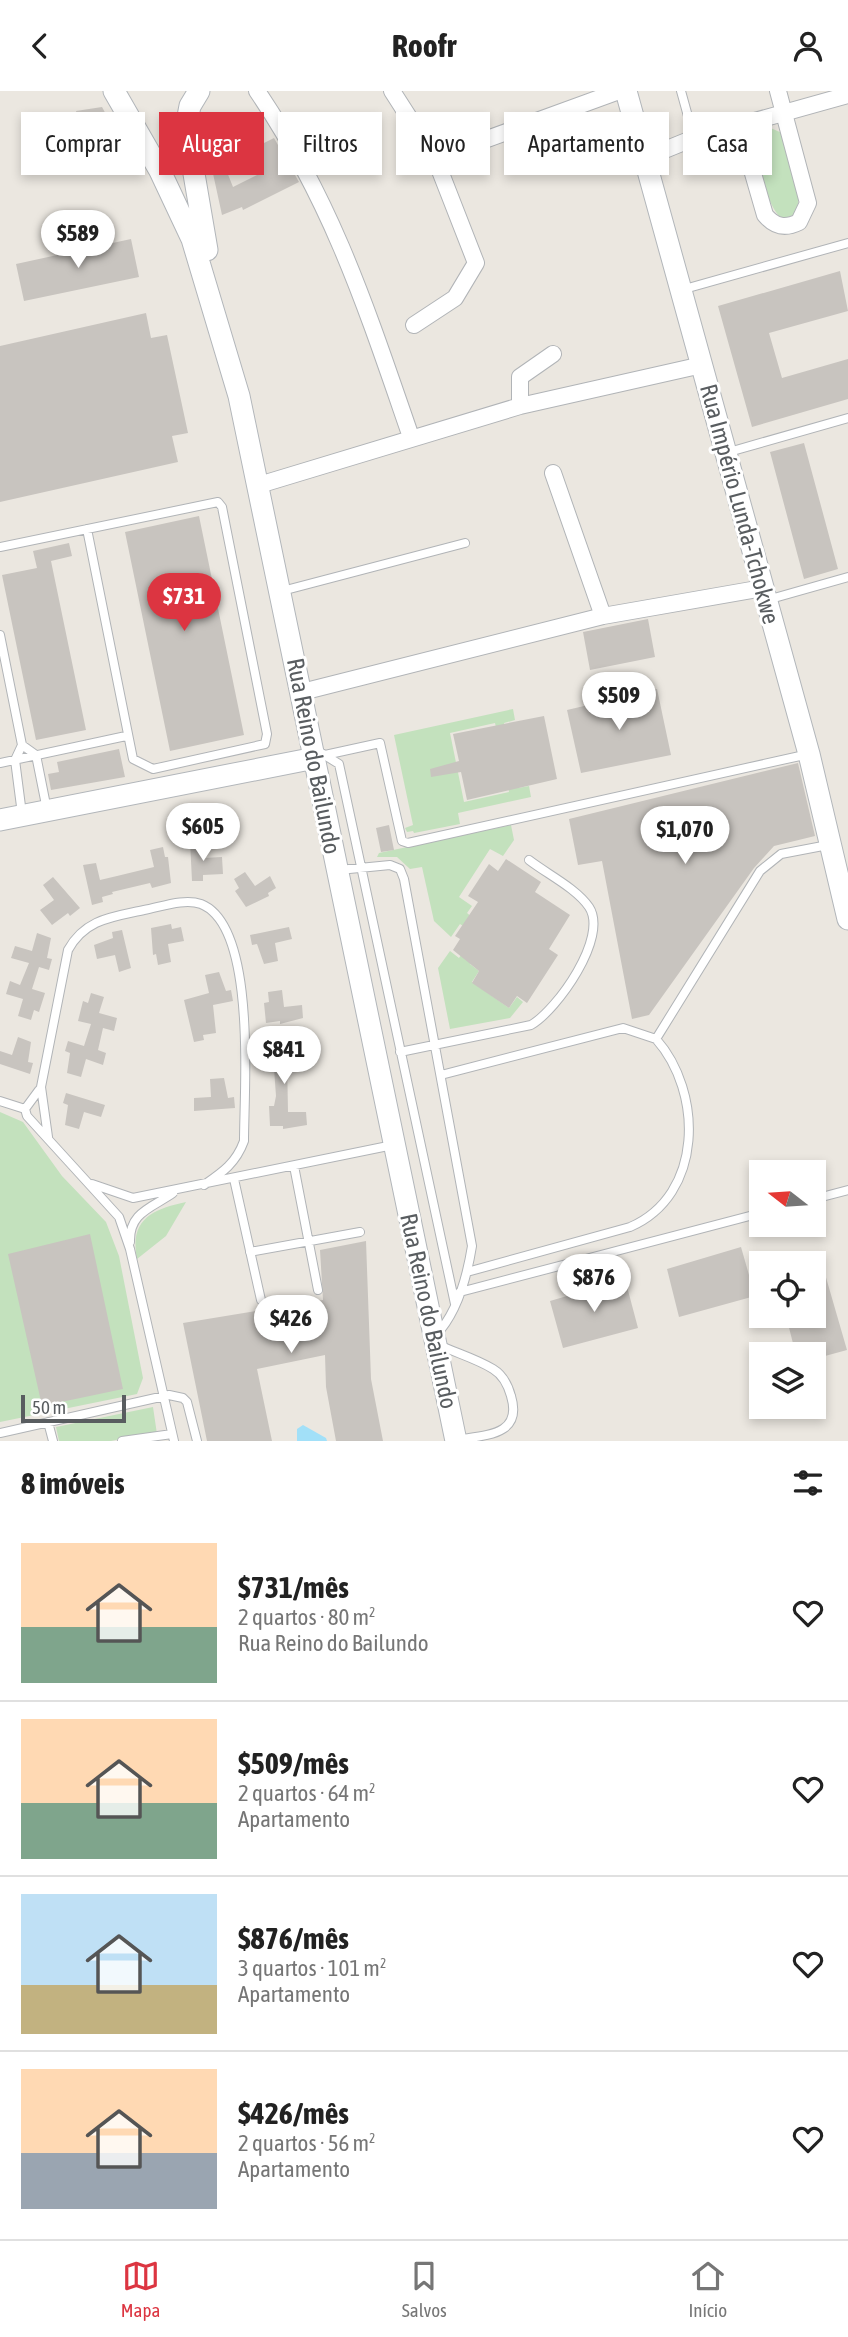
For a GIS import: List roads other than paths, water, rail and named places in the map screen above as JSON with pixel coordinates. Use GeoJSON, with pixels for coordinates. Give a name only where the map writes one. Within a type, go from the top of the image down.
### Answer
{"type":"FeatureCollection","features":[{"type":"Feature","properties":{"kind":"main road","name":"Rua Reino do Bailundo"},"geometry":{"type":"LineString","coordinates":[[114,91],[160,171],[192,239],[239,396],[317,753],[336,870],[456,1441]]}},
{"type":"Feature","properties":{"kind":"main road"},"geometry":{"type":"LineString","coordinates":[[184,91],[185,112]]}},
{"type":"Feature","properties":{"kind":"main road"},"geometry":{"type":"LineString","coordinates":[[189,112],[199,91]]}},
{"type":"Feature","properties":{"kind":"main road","name":"Rua Império Lunda-Tchokwe"},"geometry":{"type":"LineString","coordinates":[[626,91],[632,112]]}},
{"type":"Feature","properties":{"kind":"main road"},"geometry":{"type":"LineString","coordinates":[[193,175],[201,222],[239,396]]}},
{"type":"Feature","properties":{"kind":"main road","name":"Rua Império Lunda-Tchokwe"},"geometry":{"type":"LineString","coordinates":[[650,175],[832,845],[843,868],[848,919]]}},
{"type":"Feature","properties":{"kind":"main road"},"geometry":{"type":"LineString","coordinates":[[0,820],[317,753]]}},
{"type":"Feature","properties":{"kind":"street"},"geometry":{"type":"LineString","coordinates":[[257,91],[284,131],[331,219],[354,271],[411,437]]}},
{"type":"Feature","properties":{"kind":"street"},"geometry":{"type":"LineString","coordinates":[[392,91],[406,112]]}},
{"type":"Feature","properties":{"kind":"street"},"geometry":{"type":"LineString","coordinates":[[490,137],[620,91]]}},
{"type":"Feature","properties":{"kind":"street"},"geometry":{"type":"LineString","coordinates":[[753,175],[765,215],[777,225],[792,225],[803,217],[807,203],[778,91]]}},
{"type":"Feature","properties":{"kind":"street"},"geometry":{"type":"LineString","coordinates":[[772,115],[848,95]]}},
{"type":"Feature","properties":{"kind":"street"},"geometry":{"type":"LineString","coordinates":[[414,325],[455,298],[476,263],[442,175]]}},
{"type":"Feature","properties":{"kind":"street"},"geometry":{"type":"LineString","coordinates":[[520,406],[520,377],[553,354]]}},
{"type":"Feature","properties":{"kind":"street"},"geometry":{"type":"LineString","coordinates":[[259,485],[520,406],[702,365]]}},
{"type":"Feature","properties":{"kind":"street"},"geometry":{"type":"LineString","coordinates":[[553,473],[603,616]]}},
{"type":"Feature","properties":{"kind":"street"},"geometry":{"type":"LineString","coordinates":[[302,692],[603,616],[765,594]]}},
{"type":"Feature","properties":{"kind":"lane"},"geometry":{"type":"LineString","coordinates":[[681,91],[687,112]]}},
{"type":"Feature","properties":{"kind":"lane"},"geometry":{"type":"LineString","coordinates":[[681,290],[848,243]]}},
{"type":"Feature","properties":{"kind":"lane"},"geometry":{"type":"LineString","coordinates":[[726,453],[848,418]]}},
{"type":"Feature","properties":{"kind":"lane"},"geometry":{"type":"LineString","coordinates":[[0,547],[215,501],[221,504],[268,734],[261,746],[153,769],[133,759],[126,736],[87,529]]}},
{"type":"Feature","properties":{"kind":"lane"},"geometry":{"type":"LineString","coordinates":[[281,591],[465,543]]}},
{"type":"Feature","properties":{"kind":"lane"},"geometry":{"type":"LineString","coordinates":[[765,594],[848,577]]}},
{"type":"Feature","properties":{"kind":"lane"},"geometry":{"type":"LineString","coordinates":[[0,635],[22,745],[15,760],[22,815]]}},
{"type":"Feature","properties":{"kind":"lane"},"geometry":{"type":"LineString","coordinates":[[0,763],[126,736]]}},
{"type":"Feature","properties":{"kind":"lane"},"geometry":{"type":"LineString","coordinates":[[317,753],[380,743],[402,841],[412,843],[809,754]]}},
{"type":"Feature","properties":{"kind":"lane"},"geometry":{"type":"LineString","coordinates":[[22,745],[36,755],[47,810]]}},
{"type":"Feature","properties":{"kind":"lane"},"geometry":{"type":"LineString","coordinates":[[317,753],[339,764],[364,869],[400,1052],[455,1304]]}},
{"type":"Feature","properties":{"kind":"lane"},"geometry":{"type":"LineString","coordinates":[[656,1039],[760,871],[772,859],[789,851],[832,845]]}},
{"type":"Feature","properties":{"kind":"lane"},"geometry":{"type":"LineString","coordinates":[[400,1052],[518,1028],[540,1019],[588,953],[594,926],[588,905],[529,860]]}},
{"type":"Feature","properties":{"kind":"lane"},"geometry":{"type":"LineString","coordinates":[[336,870],[390,865],[403,874],[472,1246],[460,1292],[435,1341],[494,1369],[509,1387],[515,1408],[510,1424],[503,1430],[456,1441]]}},
{"type":"Feature","properties":{"kind":"lane"},"geometry":{"type":"LineString","coordinates":[[48,1137],[41,1109],[41,1087],[68,950],[76,935],[94,921],[179,903],[199,903],[218,913],[232,938],[245,1030],[244,1141],[230,1167],[204,1185]]}},
{"type":"Feature","properties":{"kind":"lane"},"geometry":{"type":"LineString","coordinates":[[441,1075],[623,1028],[656,1039],[666,1050],[682,1082],[690,1130],[683,1170],[661,1203],[639,1223],[467,1272]]}},
{"type":"Feature","properties":{"kind":"lane"},"geometry":{"type":"LineString","coordinates":[[379,1073],[404,1070]]}},
{"type":"Feature","properties":{"kind":"lane"},"geometry":{"type":"LineString","coordinates":[[28,1110],[41,1087]]}},
{"type":"Feature","properties":{"kind":"lane"},"geometry":{"type":"LineString","coordinates":[[0,1101],[28,1110],[37,1117],[41,1109]]}},
{"type":"Feature","properties":{"kind":"lane"},"geometry":{"type":"LineString","coordinates":[[28,1110],[36,1102],[41,1109]]}},
{"type":"Feature","properties":{"kind":"lane"},"geometry":{"type":"LineString","coordinates":[[28,1110],[86,1180],[118,1215],[128,1221],[175,1191]]}},
{"type":"Feature","properties":{"kind":"lane"},"geometry":{"type":"LineString","coordinates":[[122,1441],[173,1438],[130,1249],[116,1204],[129,1197],[175,1191],[394,1145]]}},
{"type":"Feature","properties":{"kind":"lane"},"geometry":{"type":"LineString","coordinates":[[294,1166],[318,1290]]}},
{"type":"Feature","properties":{"kind":"lane"},"geometry":{"type":"LineString","coordinates":[[234,1179],[261,1300]]}},
{"type":"Feature","properties":{"kind":"lane"},"geometry":{"type":"LineString","coordinates":[[86,1180],[129,1197],[139,1205],[137,1217],[130,1230],[130,1249]]}},
{"type":"Feature","properties":{"kind":"lane"},"geometry":{"type":"LineString","coordinates":[[826,1196],[848,1190]]}},
{"type":"Feature","properties":{"kind":"lane"},"geometry":{"type":"LineString","coordinates":[[460,1292],[749,1216]]}},
{"type":"Feature","properties":{"kind":"lane"},"geometry":{"type":"LineString","coordinates":[[250,1252],[360,1232]]}},
{"type":"Feature","properties":{"kind":"lane"},"geometry":{"type":"LineString","coordinates":[[0,1433],[164,1396],[176,1396],[187,1402],[197,1441]]}},
{"type":"Feature","properties":{"kind":"lane"},"geometry":{"type":"LineString","coordinates":[[48,1422],[53,1441]]}},
{"type":"Feature","properties":{"kind":"water"},"geometry":{"type":"Polygon","coordinates":[[[303,1425],[327,1441],[297,1441],[297,1429],[303,1425]]]}}]}
